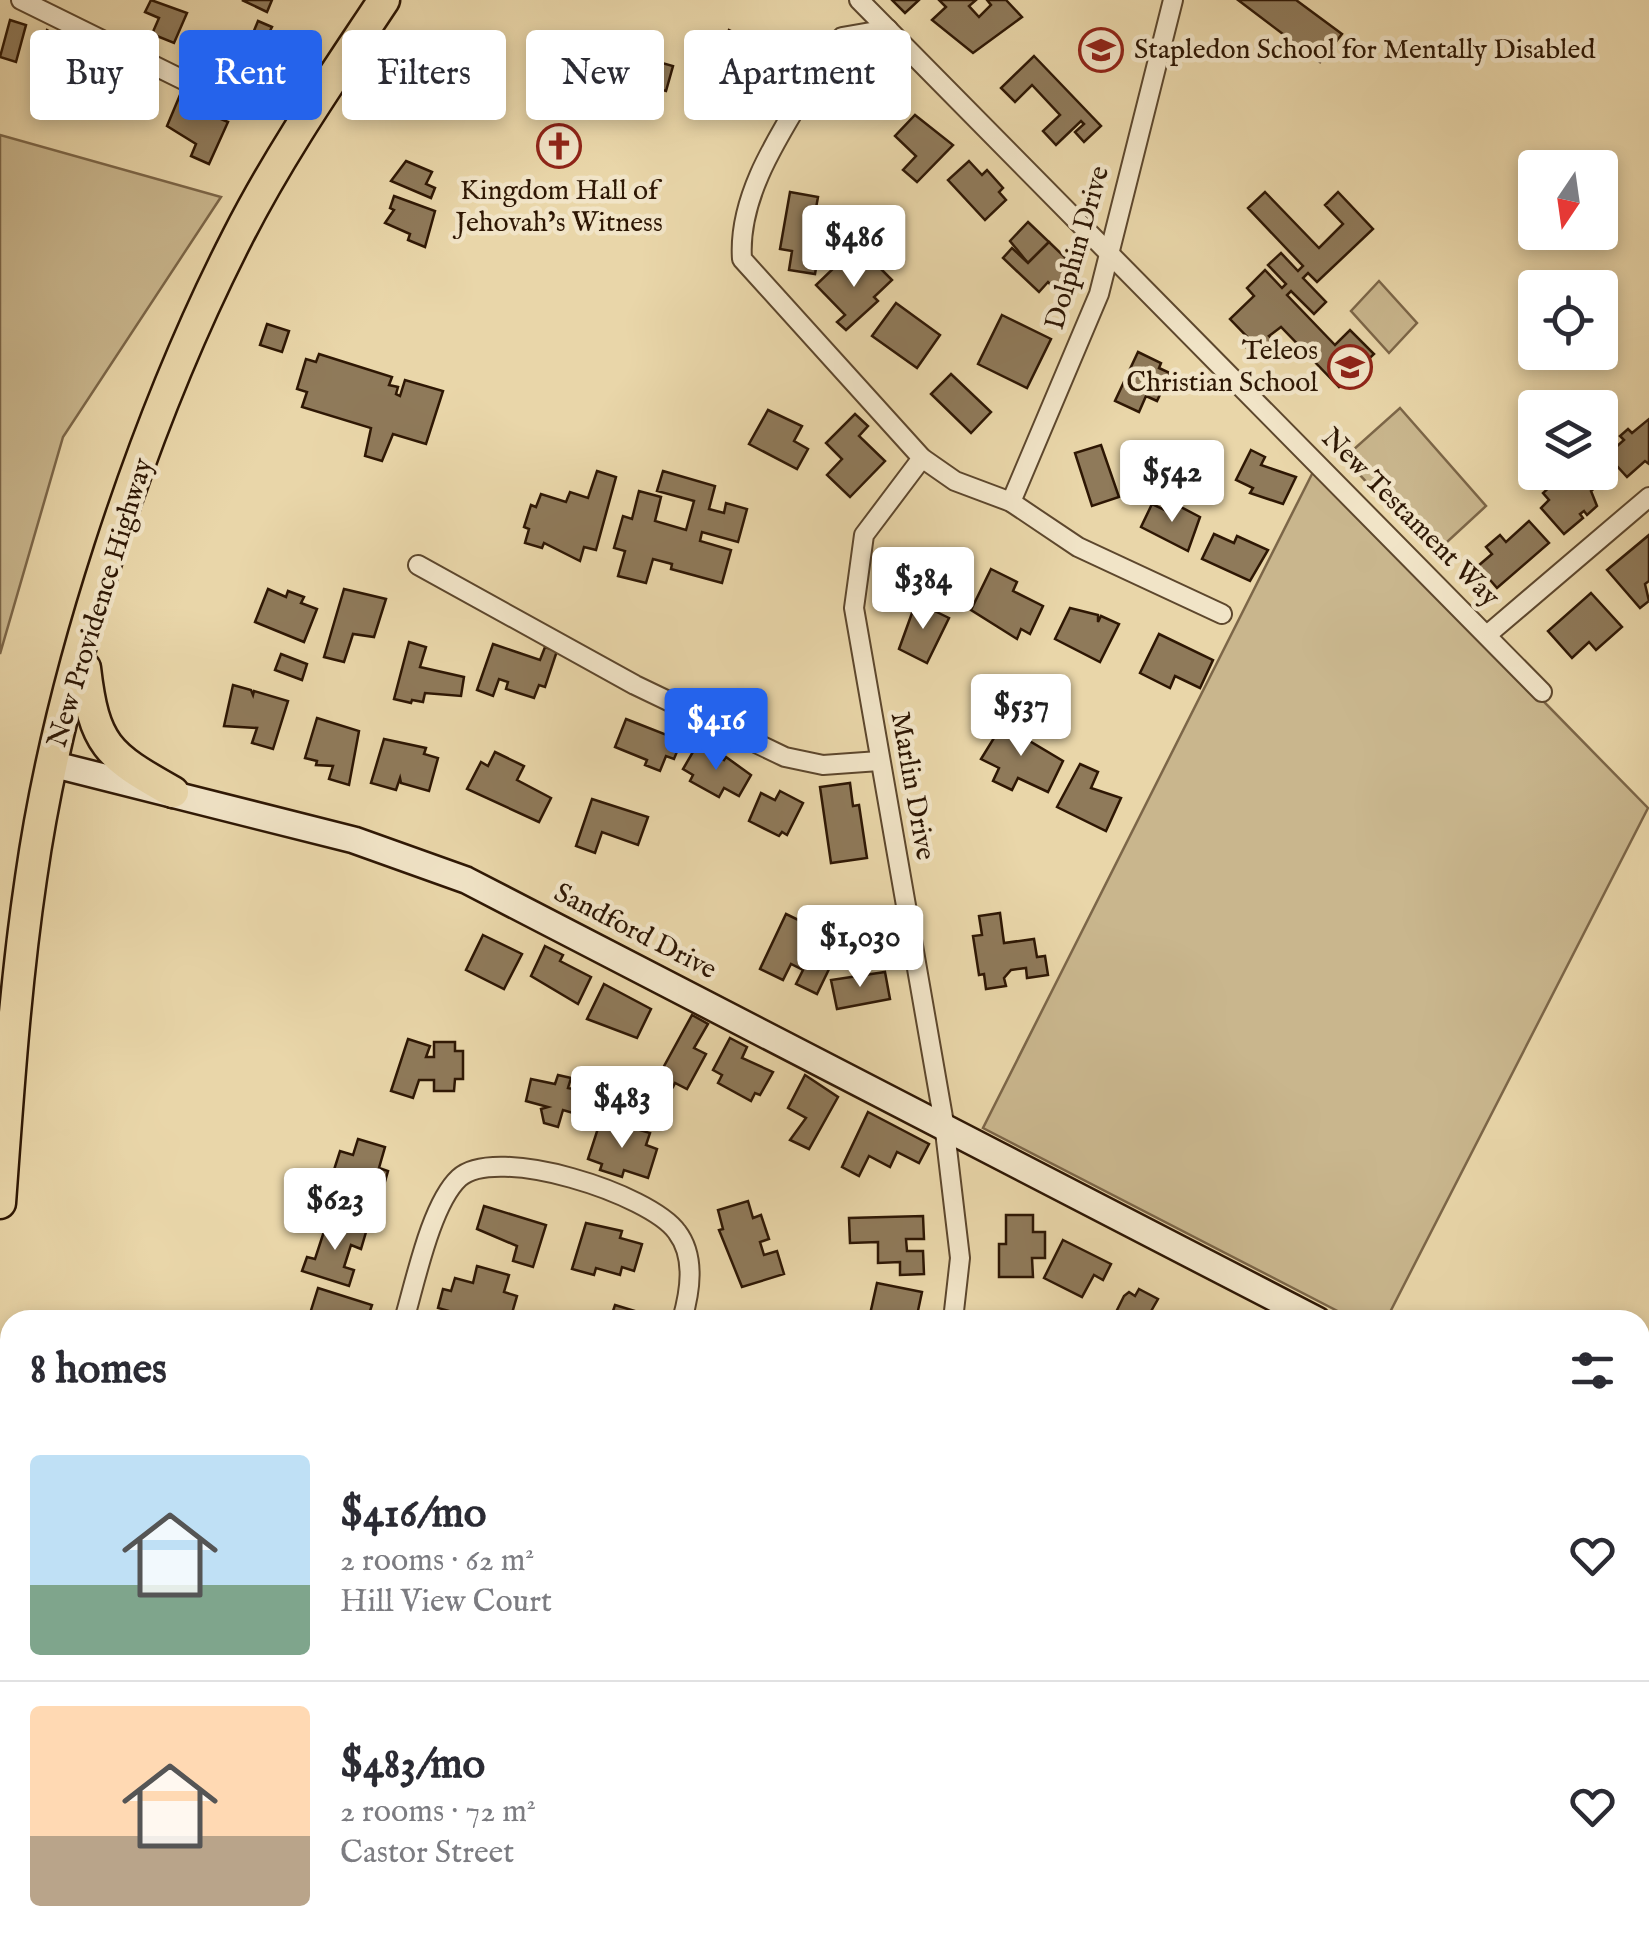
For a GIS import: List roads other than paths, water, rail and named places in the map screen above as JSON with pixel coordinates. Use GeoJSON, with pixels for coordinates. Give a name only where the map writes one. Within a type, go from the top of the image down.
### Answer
{"type":"FeatureCollection","features":[{"type":"Feature","properties":{"kind":"highway","name":"New Providence Highway"},"geometry":{"type":"LineString","coordinates":[[0,1202],[26,912],[52,764],[116,534],[149,444],[236,238],[292,141],[384,0]]}},
{"type":"Feature","properties":{"kind":"highway"},"geometry":{"type":"LineString","coordinates":[[82,650],[91,722],[110,751],[174,792]]}},
{"type":"Feature","properties":{"kind":"street"},"geometry":{"type":"LineString","coordinates":[[21,0],[179,78]]}},
{"type":"Feature","properties":{"kind":"street","name":"New Testament Way"},"geometry":{"type":"LineString","coordinates":[[859,0],[1542,692]]}},
{"type":"Feature","properties":{"kind":"street","name":"Dolphin Drive"},"geometry":{"type":"LineString","coordinates":[[1012,502],[1100,294],[1172,0]]}},
{"type":"Feature","properties":{"kind":"street"},"geometry":{"type":"LineString","coordinates":[[888,28],[842,37],[826,57],[752,193],[740,228],[742,259],[922,458],[955,481],[1012,502],[1078,547],[1222,614]]}},
{"type":"Feature","properties":{"kind":"street","name":"Marlin Drive"},"geometry":{"type":"LineString","coordinates":[[922,458],[876,513],[864,535],[854,608],[944,1123],[960,1258],[954,1310]]}},
{"type":"Feature","properties":{"kind":"street"},"geometry":{"type":"LineString","coordinates":[[1487,635],[1649,497]]}},
{"type":"Feature","properties":{"kind":"street"},"geometry":{"type":"LineString","coordinates":[[418,565],[635,685],[785,758],[823,765],[879,761]]}},
{"type":"Feature","properties":{"kind":"street","name":"Sandford Drive"},"geometry":{"type":"LineString","coordinates":[[52,764],[354,840],[466,880],[944,1123],[1298,1310]]}},
{"type":"Feature","properties":{"kind":"street"},"geometry":{"type":"LineString","coordinates":[[407,1310],[441,1208],[457,1179],[473,1169],[526,1167],[623,1195],[662,1218],[676,1231],[691,1270],[684,1310]]}},
{"type":"Feature","properties":{"kind":"place","name":"Stapledon School for Mentally Disabled"},"geometry":{"type":"Point","coordinates":[1101,50]}},
{"type":"Feature","properties":{"kind":"place","name":"Kingdom Hall of Jehovah’s Witness"},"geometry":{"type":"Point","coordinates":[559,146]}},
{"type":"Feature","properties":{"kind":"place","name":"Teleos Christian School"},"geometry":{"type":"Point","coordinates":[1350,367]}}]}
